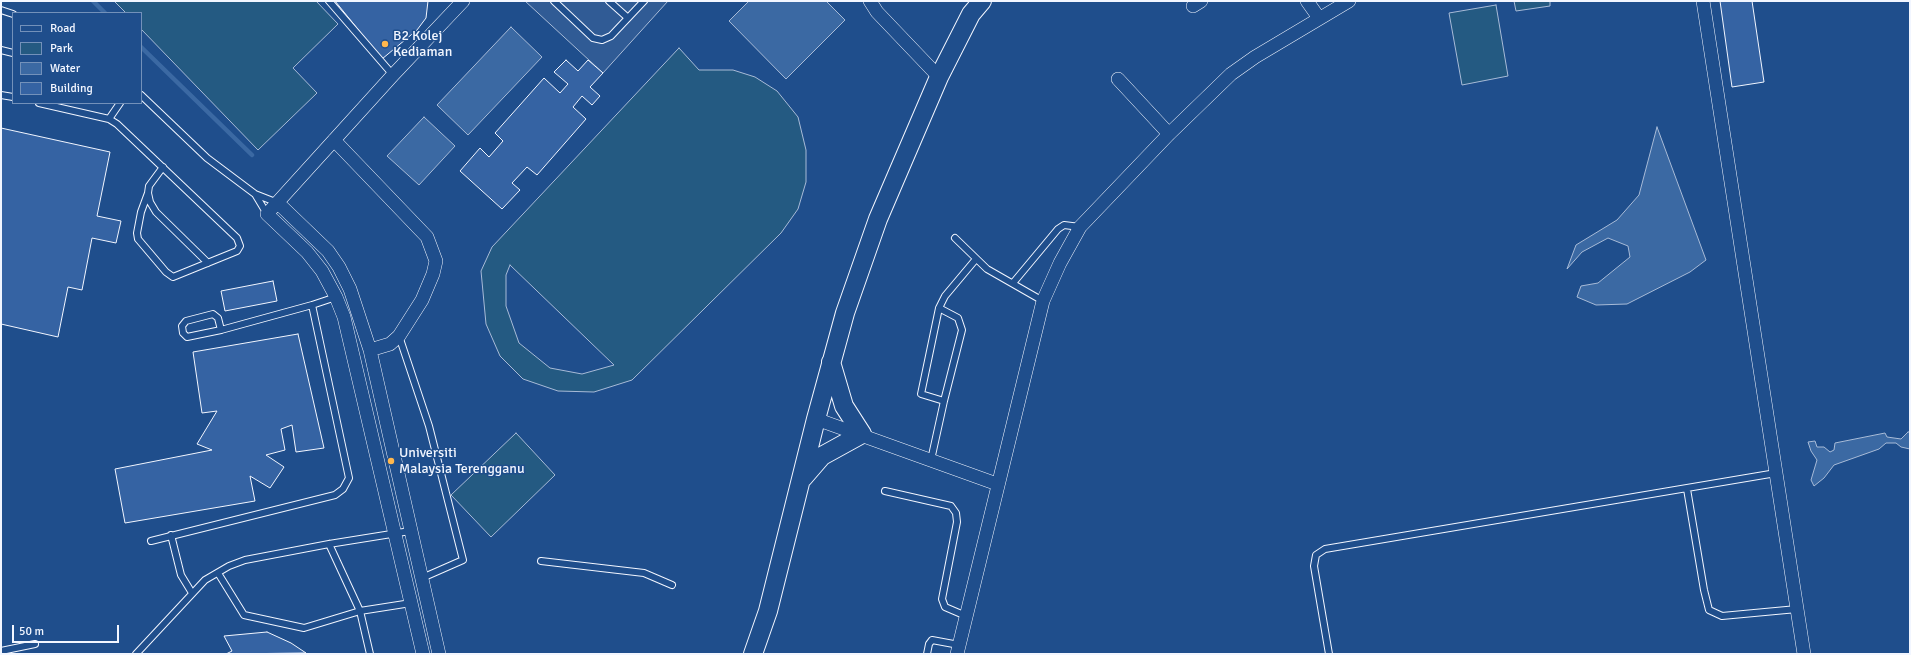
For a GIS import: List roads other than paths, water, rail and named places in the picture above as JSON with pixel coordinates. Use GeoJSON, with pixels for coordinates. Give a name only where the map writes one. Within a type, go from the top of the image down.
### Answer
{"type":"FeatureCollection","features":[{"type":"Feature","properties":{"kind":"main road"},"geometry":{"type":"LineString","coordinates":[[753,654],[768,611],[816,419],[845,313],[878,219],[939,77],[972,14],[982,1]]}},
{"type":"Feature","properties":{"kind":"main road"},"geometry":{"type":"LineString","coordinates":[[800,481],[822,456],[862,434],[844,406],[831,361]]}},
{"type":"Feature","properties":{"kind":"street"},"geometry":{"type":"LineString","coordinates":[[422,654],[344,317],[336,297],[322,271],[307,252],[268,214],[393,75],[463,1]]}},
{"type":"Feature","properties":{"kind":"street"},"geometry":{"type":"LineString","coordinates":[[870,1],[877,12],[939,77]]}},
{"type":"Feature","properties":{"kind":"street"},"geometry":{"type":"LineString","coordinates":[[1307,1],[1319,18]]}},
{"type":"Feature","properties":{"kind":"street"},"geometry":{"type":"LineString","coordinates":[[958,650],[997,484],[1043,301],[1060,263],[1080,227],[1169,134],[1231,74],[1255,56],[1349,1]]}},
{"type":"Feature","properties":{"kind":"street"},"geometry":{"type":"LineString","coordinates":[[1702,1],[1804,654]]}},
{"type":"Feature","properties":{"kind":"street"},"geometry":{"type":"LineString","coordinates":[[1118,79],[1169,134]]}},
{"type":"Feature","properties":{"kind":"street"},"geometry":{"type":"LineString","coordinates":[[334,140],[427,237],[436,261],[433,274],[420,304],[399,336],[390,344],[370,350]]}},
{"type":"Feature","properties":{"kind":"street"},"geometry":{"type":"LineString","coordinates":[[278,203],[328,251],[339,267],[350,289],[370,350],[439,654]]}},
{"type":"Feature","properties":{"kind":"street"},"geometry":{"type":"LineString","coordinates":[[816,419],[862,434],[997,484]]}},
{"type":"Feature","properties":{"kind":"lane"},"geometry":{"type":"LineString","coordinates":[[329,1],[393,75]]}},
{"type":"Feature","properties":{"kind":"lane"},"geometry":{"type":"LineString","coordinates":[[554,1],[593,38],[602,40],[611,36],[644,1]]}},
{"type":"Feature","properties":{"kind":"lane"},"geometry":{"type":"LineString","coordinates":[[609,1],[628,18]]}},
{"type":"Feature","properties":{"kind":"lane"},"geometry":{"type":"LineString","coordinates":[[1,10],[12,14]]}},
{"type":"Feature","properties":{"kind":"lane"},"geometry":{"type":"LineString","coordinates":[[1,50],[12,53]]}},
{"type":"Feature","properties":{"kind":"lane"},"geometry":{"type":"LineString","coordinates":[[1,95],[12,97]]}},
{"type":"Feature","properties":{"kind":"lane"},"geometry":{"type":"LineString","coordinates":[[142,96],[207,158],[255,194],[278,203]]}},
{"type":"Feature","properties":{"kind":"lane"},"geometry":{"type":"LineString","coordinates":[[44,104],[109,119],[117,124],[163,167],[237,238],[240,246],[237,251],[173,277],[166,272],[138,239],[137,233],[141,212],[149,186],[163,167]]}},
{"type":"Feature","properties":{"kind":"lane"},"geometry":{"type":"LineString","coordinates":[[75,111],[76,104]]}},
{"type":"Feature","properties":{"kind":"lane"},"geometry":{"type":"LineString","coordinates":[[109,119],[119,104]]}},
{"type":"Feature","properties":{"kind":"lane"},"geometry":{"type":"LineString","coordinates":[[148,193],[150,202],[156,212],[208,263]]}},
{"type":"Feature","properties":{"kind":"lane"},"geometry":{"type":"LineString","coordinates":[[255,194],[268,214]]}},
{"type":"Feature","properties":{"kind":"lane"},"geometry":{"type":"LineString","coordinates":[[1013,283],[1058,229],[1064,225],[1080,227]]}},
{"type":"Feature","properties":{"kind":"lane"},"geometry":{"type":"LineString","coordinates":[[955,238],[987,269],[1043,301]]}},
{"type":"Feature","properties":{"kind":"lane"},"geometry":{"type":"LineString","coordinates":[[944,401],[921,394],[939,308],[945,296],[976,259]]}},
{"type":"Feature","properties":{"kind":"lane"},"geometry":{"type":"LineString","coordinates":[[221,330],[218,318],[213,314],[186,322],[182,326],[182,333],[187,337],[221,330],[336,297]]}},
{"type":"Feature","properties":{"kind":"lane"},"geometry":{"type":"LineString","coordinates":[[151,541],[335,494],[343,489],[350,478],[312,304]]}},
{"type":"Feature","properties":{"kind":"lane"},"geometry":{"type":"LineString","coordinates":[[931,460],[962,330],[958,318],[939,308]]}},
{"type":"Feature","properties":{"kind":"lane"},"geometry":{"type":"LineString","coordinates":[[399,336],[428,426],[464,560],[422,578]]}},
{"type":"Feature","properties":{"kind":"lane"},"geometry":{"type":"LineString","coordinates":[[1329,654],[1314,566],[1316,555],[1325,549],[1776,473]]}},
{"type":"Feature","properties":{"kind":"lane"},"geometry":{"type":"LineString","coordinates":[[1687,489],[1704,590],[1709,610],[1722,616],[1797,609]]}},
{"type":"Feature","properties":{"kind":"lane"},"geometry":{"type":"LineString","coordinates":[[884,491],[951,506],[956,513],[957,522],[942,599],[945,606],[966,616]]}},
{"type":"Feature","properties":{"kind":"lane"},"geometry":{"type":"LineString","coordinates":[[136,654],[205,580],[229,566],[245,560],[329,544],[410,531]]}},
{"type":"Feature","properties":{"kind":"lane"},"geometry":{"type":"LineString","coordinates":[[171,535],[180,575],[192,593]]}},
{"type":"Feature","properties":{"kind":"lane"},"geometry":{"type":"LineString","coordinates":[[329,544],[360,611],[370,654]]}},
{"type":"Feature","properties":{"kind":"lane"},"geometry":{"type":"LineString","coordinates":[[541,561],[644,573],[672,585]]}},
{"type":"Feature","properties":{"kind":"lane"},"geometry":{"type":"LineString","coordinates":[[218,573],[244,615],[304,628],[360,611],[411,603]]}},
{"type":"Feature","properties":{"kind":"lane"},"geometry":{"type":"LineString","coordinates":[[927,654],[929,644],[932,640],[958,650]]}},
{"type":"Feature","properties":{"kind":"lane"},"geometry":{"type":"LineString","coordinates":[[1,651],[35,644]]}},
{"type":"Feature","properties":{"kind":"water"},"geometry":{"type":"Polygon","coordinates":[[[749,1],[826,1],[845,20],[786,79],[729,21],[749,1]]]}},
{"type":"Feature","properties":{"kind":"water"},"geometry":{"type":"Polygon","coordinates":[[[511,27],[542,57],[468,135],[437,105],[511,27]]]}},
{"type":"Feature","properties":{"kind":"water"},"geometry":{"type":"Polygon","coordinates":[[[424,117],[455,146],[419,185],[387,156],[424,117]]]}},
{"type":"Feature","properties":{"kind":"water"},"geometry":{"type":"Polygon","coordinates":[[[1657,127],[1706,260],[1690,272],[1627,304],[1596,305],[1577,297],[1581,286],[1598,283],[1630,257],[1628,246],[1608,238],[1582,252],[1567,269],[1576,245],[1617,220],[1639,195],[1657,127]]]}},
{"type":"Feature","properties":{"kind":"water"},"geometry":{"type":"Polygon","coordinates":[[[1908,432],[1910,432],[1910,449],[1901,447],[1896,443],[1886,443],[1879,449],[1834,465],[1824,478],[1814,486],[1811,480],[1817,460],[1811,451],[1808,442],[1815,441],[1817,447],[1824,447],[1830,452],[1834,450],[1835,443],[1885,433],[1887,437],[1901,439],[1908,432]]]}},
{"type":"Feature","properties":{"kind":"waterway"},"geometry":{"type":"LineString","coordinates":[[93,1],[104,12]]}},
{"type":"Feature","properties":{"kind":"waterway"},"geometry":{"type":"LineString","coordinates":[[142,48],[252,155]]}},
{"type":"Feature","properties":{"kind":"place","name":"B2 Kolej Kediaman"},"geometry":{"type":"Point","coordinates":[385,44]}},
{"type":"Feature","properties":{"kind":"place","name":"Universiti Malaysia Terengganu"},"geometry":{"type":"Point","coordinates":[391,461]}}]}
